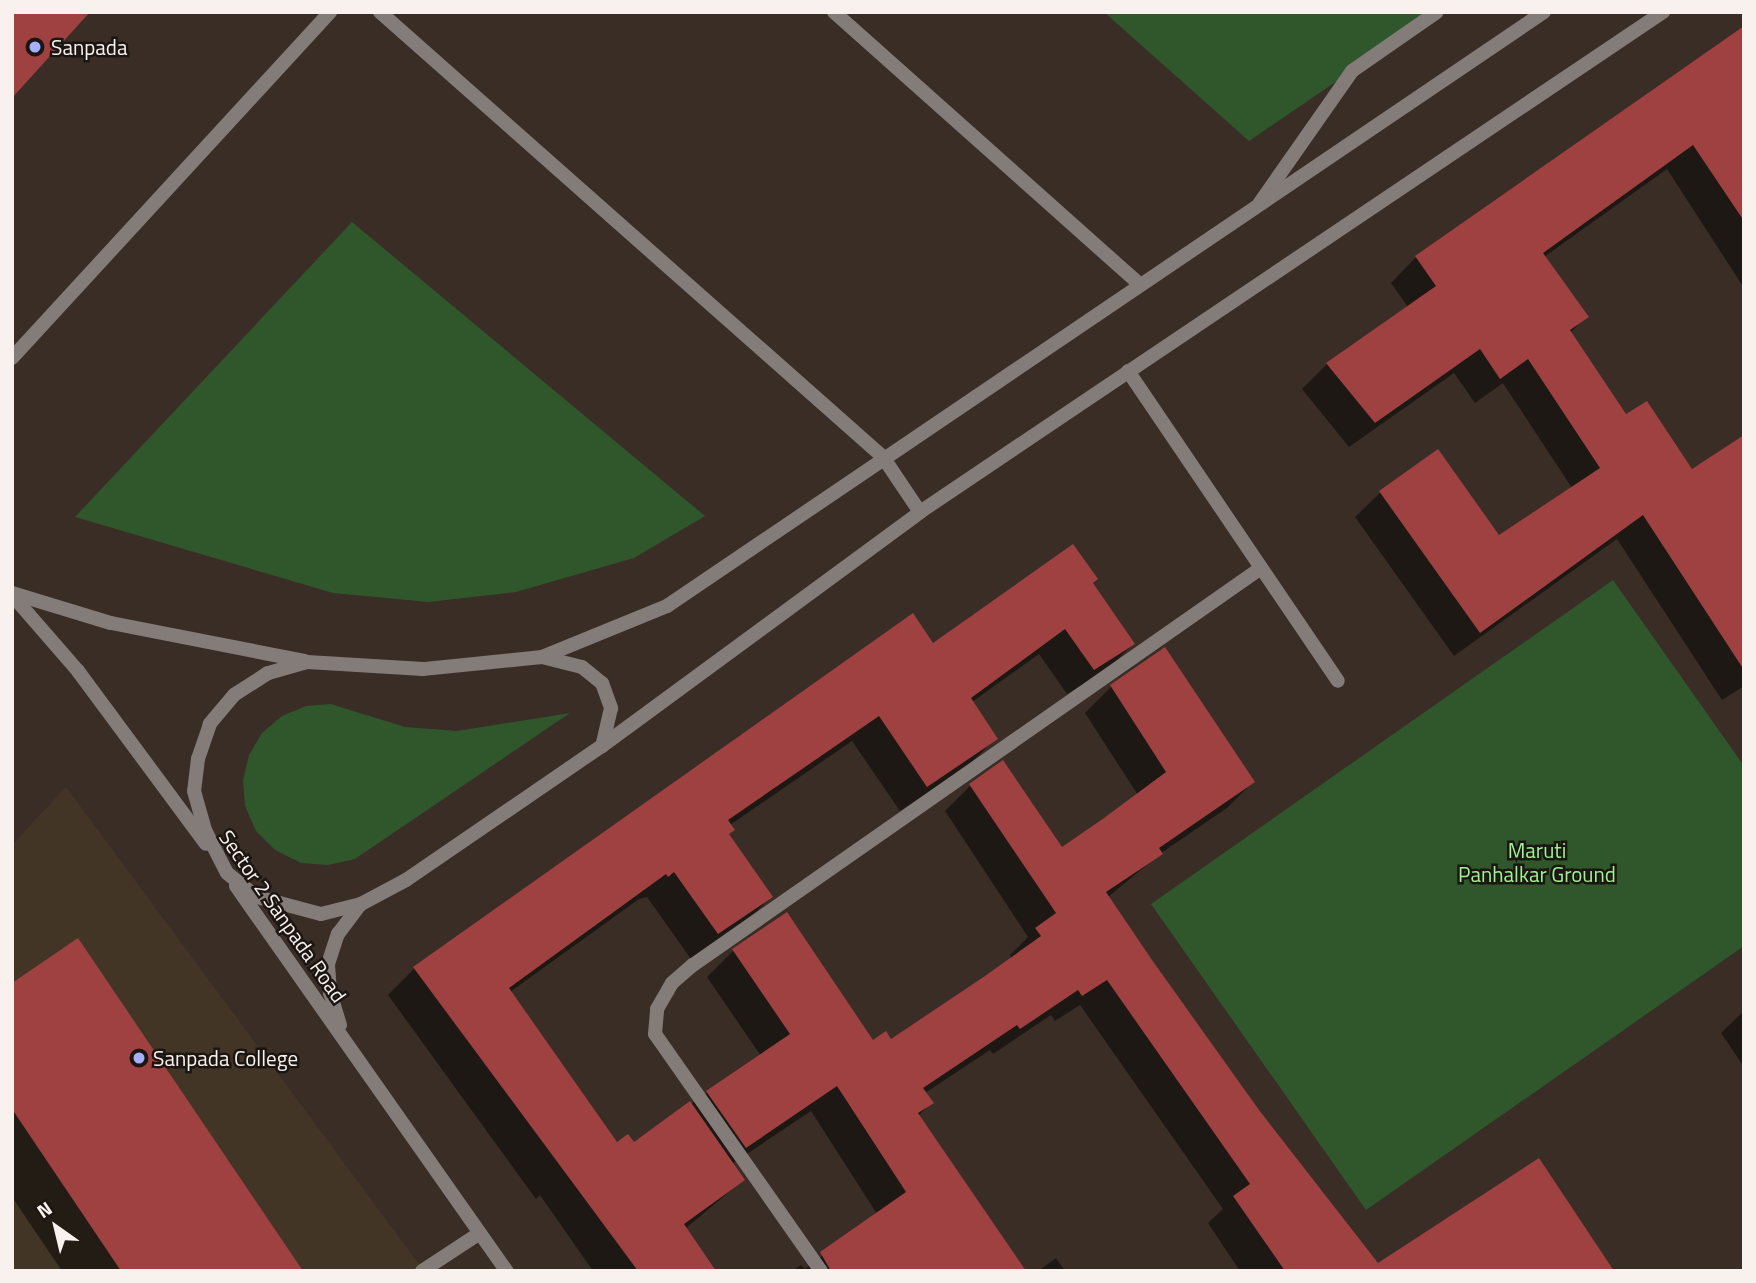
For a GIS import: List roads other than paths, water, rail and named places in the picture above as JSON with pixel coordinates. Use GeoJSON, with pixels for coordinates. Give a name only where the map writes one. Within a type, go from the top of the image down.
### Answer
{"type":"FeatureCollection","features":[{"type":"Feature","properties":{"kind":"street"},"geometry":{"type":"LineString","coordinates":[[12,358],[330,12]]}},
{"type":"Feature","properties":{"kind":"street"},"geometry":{"type":"LineString","coordinates":[[380,12],[883,457],[920,512]]}},
{"type":"Feature","properties":{"kind":"street"},"geometry":{"type":"LineString","coordinates":[[834,12],[1139,284]]}},
{"type":"Feature","properties":{"kind":"street"},"geometry":{"type":"LineString","coordinates":[[1259,204],[1352,71],[1437,12]]}},
{"type":"Feature","properties":{"kind":"street"},"geometry":{"type":"LineString","coordinates":[[12,594],[111,623],[307,662],[423,669],[542,657],[667,606],[883,457],[1544,12]]}},
{"type":"Feature","properties":{"kind":"street"},"geometry":{"type":"LineString","coordinates":[[307,662],[268,673],[234,695],[210,724],[198,759],[194,791],[205,830],[227,873],[257,897],[288,908],[321,914],[361,904],[406,880],[602,746],[920,512],[1663,12]]}},
{"type":"Feature","properties":{"kind":"street"},"geometry":{"type":"LineString","coordinates":[[1128,371],[1338,681]]}},
{"type":"Feature","properties":{"kind":"street"},"geometry":{"type":"LineString","coordinates":[[821,1271],[655,1034],[657,1009],[672,983],[704,957],[1261,568]]}},
{"type":"Feature","properties":{"kind":"street","name":"Sector 2 Sanpada Road"},"geometry":{"type":"LineString","coordinates":[[12,594],[78,671],[227,873],[507,1271]]}},
{"type":"Feature","properties":{"kind":"street"},"geometry":{"type":"LineString","coordinates":[[542,657],[582,667],[602,682],[611,708],[602,746]]}},
{"type":"Feature","properties":{"kind":"street"},"geometry":{"type":"LineString","coordinates":[[344,1040],[330,993],[328,964],[338,934],[361,904]]}},
{"type":"Feature","properties":{"kind":"street"},"geometry":{"type":"LineString","coordinates":[[422,1271],[480,1233]]}},
{"type":"Feature","properties":{"kind":"place","name":"Sanpada"},"geometry":{"type":"Point","coordinates":[35,47]}},
{"type":"Feature","properties":{"kind":"place","name":"Sanpada College"},"geometry":{"type":"Point","coordinates":[139,1058]}},
{"type":"Feature","properties":{"kind":"park label","name":"Maruti Panhalkar Ground"},"geometry":{"type":"Point","coordinates":[1537,862]}}]}
